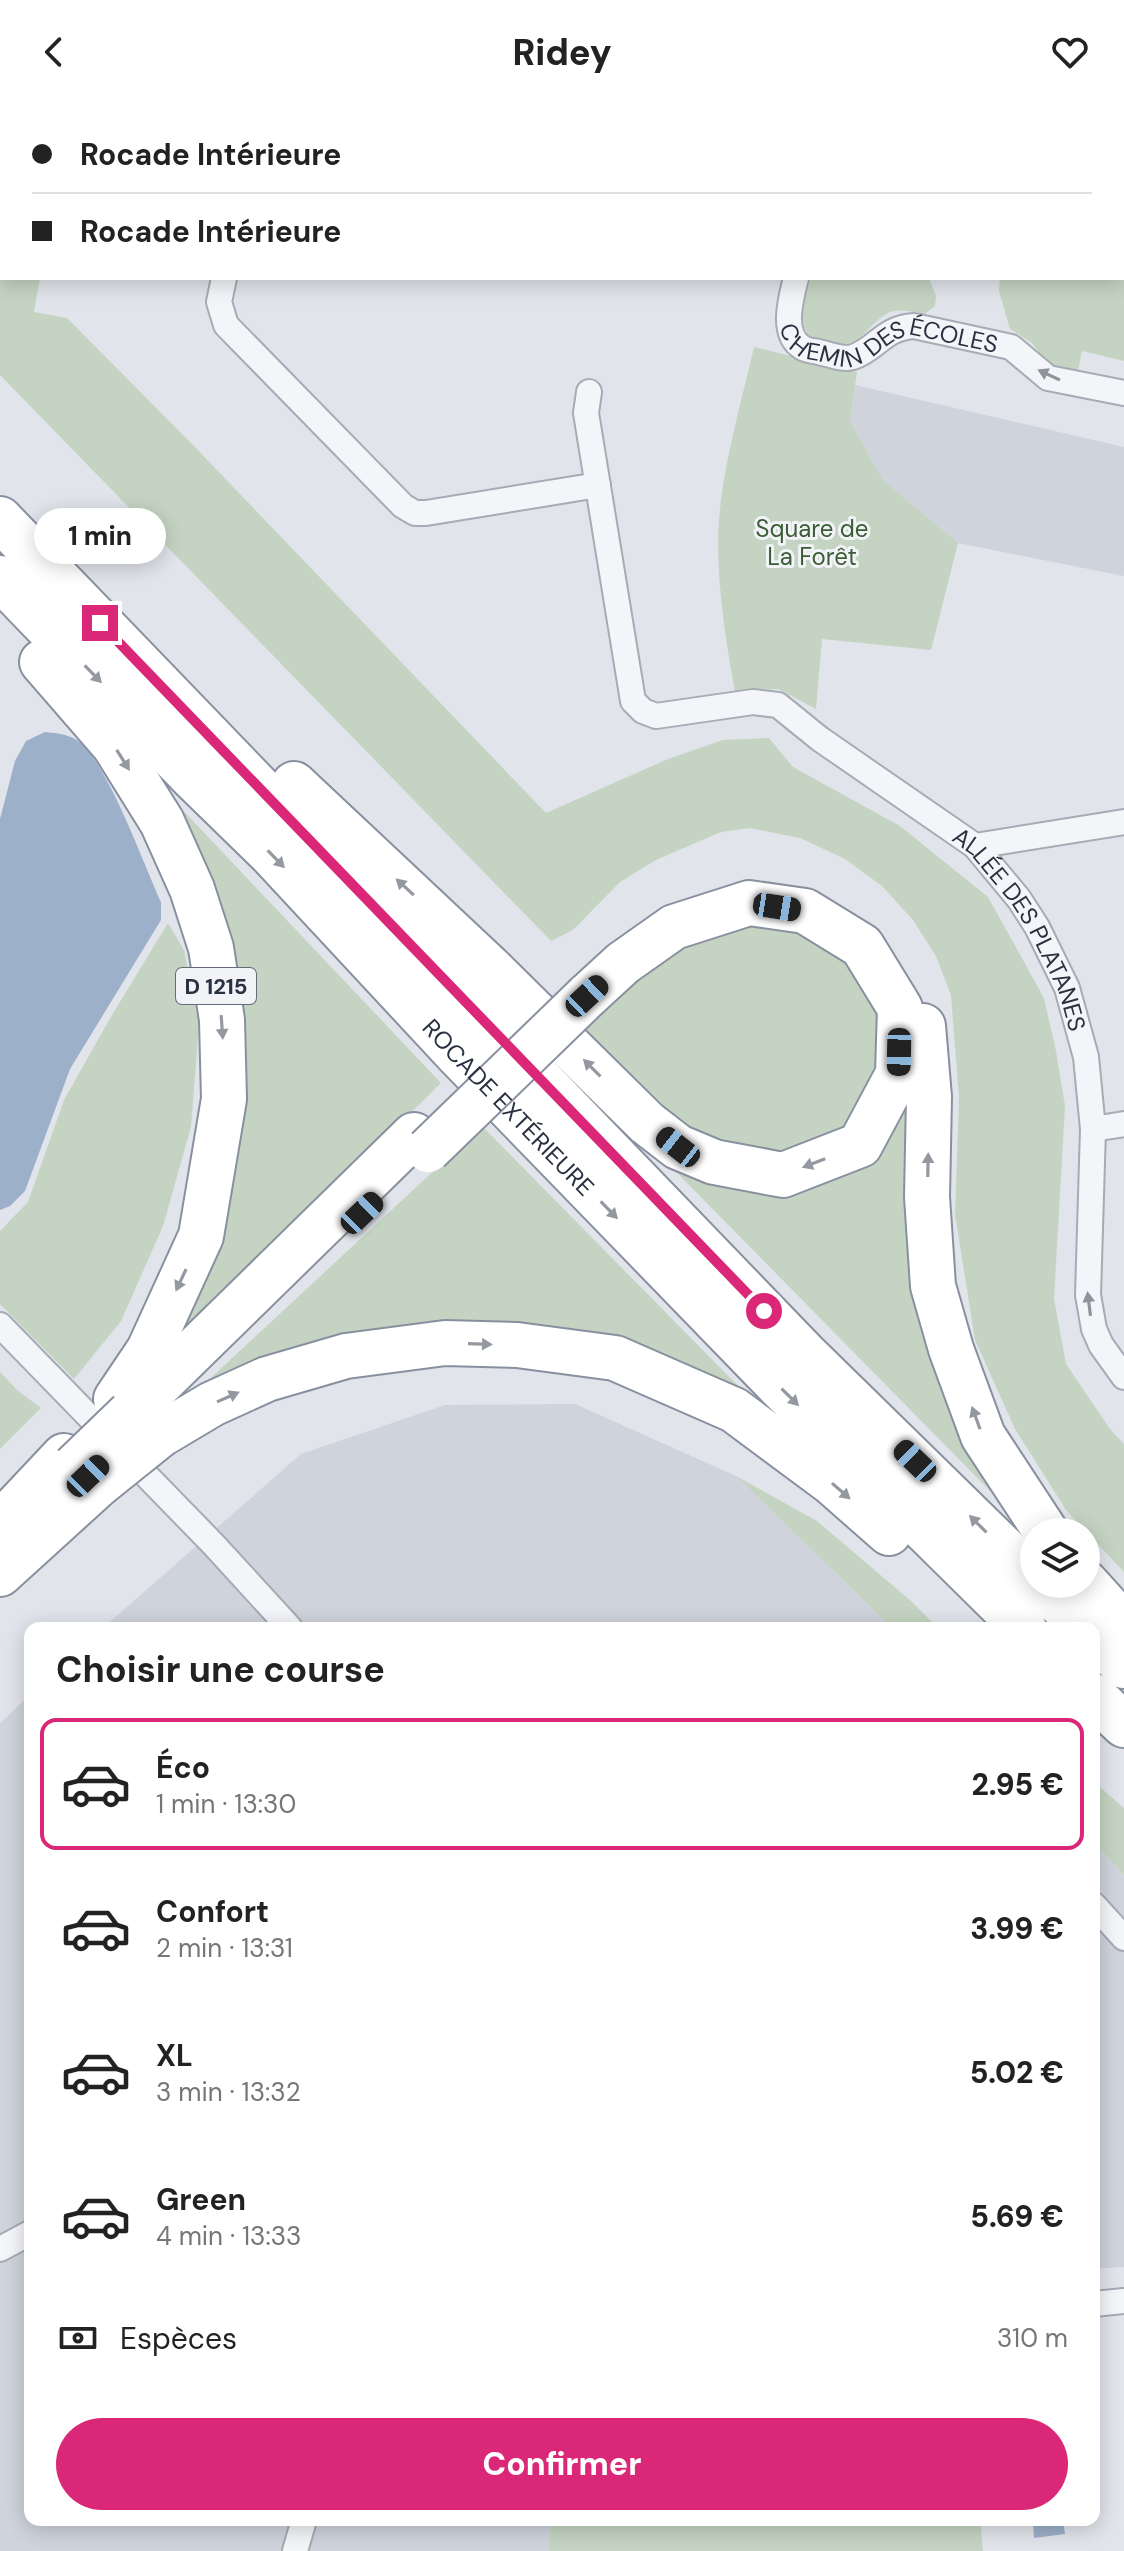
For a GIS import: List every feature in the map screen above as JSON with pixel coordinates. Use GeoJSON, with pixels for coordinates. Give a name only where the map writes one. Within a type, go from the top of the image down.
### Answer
{"type":"FeatureCollection","features":[{"type":"Feature","properties":{"kind":"highway"},"geometry":{"type":"LineString","coordinates":[[0,519],[806,1355],[1020,1564]]}},
{"type":"Feature","properties":{"kind":"highway","name":"ROCADE EXTÉRIEURE"},"geometry":{"type":"LineString","coordinates":[[0,578],[181,766],[271,854],[457,1054],[780,1387],[1018,1622]]}},
{"type":"Feature","properties":{"kind":"highway","name":"D 1215"},"geometry":{"type":"LineString","coordinates":[[0,616],[114,745],[162,822],[192,889],[211,948],[222,1020],[224,1099],[201,1236],[149,1350],[137,1418]]}},
{"type":"Feature","properties":{"kind":"highway"},"geometry":{"type":"LineString","coordinates":[[160,685],[236,729],[489,967],[647,1123],[678,1147],[714,1162],[783,1175],[860,1145],[898,1074],[900,1008],[862,946],[805,911],[749,903],[674,927],[623,963],[580,988]]}},
{"type":"Feature","properties":{"kind":"highway","name":"D 1215"},"geometry":{"type":"LineString","coordinates":[[0,1533],[81,1471],[137,1418],[580,988],[615,939],[679,894],[745,878],[817,885],[878,927],[920,1001],[929,1097],[927,1197],[933,1286],[951,1349],[983,1436],[1037,1518]]}},
{"type":"Feature","properties":{"kind":"highway"},"geometry":{"type":"LineString","coordinates":[[0,1571],[81,1471],[137,1418],[212,1404],[267,1379],[346,1356],[445,1343],[517,1345],[615,1358],[734,1410],[831,1482],[950,1587],[986,1592]]}},
{"type":"Feature","properties":{"kind":"highway","name":"D 1215"},"geometry":{"type":"LineString","coordinates":[[0,1524],[81,1471]]}},
{"type":"Feature","properties":{"kind":"highway"},"geometry":{"type":"LineString","coordinates":[[1054,1598],[1079,1622]]}},
{"type":"Feature","properties":{"kind":"highway"},"geometry":{"type":"LineString","coordinates":[[1100,1598],[1124,1625]]}},
{"type":"Feature","properties":{"kind":"highway"},"geometry":{"type":"LineString","coordinates":[[1100,1643],[1124,1666]]}},
{"type":"Feature","properties":{"kind":"highway"},"geometry":{"type":"LineString","coordinates":[[1100,1702],[1124,1725]]}},
{"type":"Feature","properties":{"kind":"street"},"geometry":{"type":"LineString","coordinates":[[224,280],[219,302],[226,325],[403,506],[415,513],[598,485],[586,413],[589,392]]}},
{"type":"Feature","properties":{"kind":"street","name":"CHEMIN DES ÉCOLES"},"geometry":{"type":"LineString","coordinates":[[796,280],[788,310],[792,337],[803,348],[843,358],[854,356],[887,333],[914,326],[1011,347],[1048,378],[1124,393]]}},
{"type":"Feature","properties":{"kind":"street","name":"ALLÉE DES PLATANES"},"geometry":{"type":"LineString","coordinates":[[598,485],[633,701],[643,711],[656,716],[753,702],[778,705],[820,739],[975,846],[1031,918],[1067,988],[1086,1057],[1093,1129],[1089,1304],[1101,1345],[1124,1377]]}},
{"type":"Feature","properties":{"kind":"street"},"geometry":{"type":"LineString","coordinates":[[975,846],[1124,822]]}},
{"type":"Feature","properties":{"kind":"street"},"geometry":{"type":"LineString","coordinates":[[1093,1129],[1124,1124]]}},
{"type":"Feature","properties":{"kind":"street"},"geometry":{"type":"LineString","coordinates":[[0,1325],[285,1622]]}},
{"type":"Feature","properties":{"kind":"street"},"geometry":{"type":"LineString","coordinates":[[1100,1912],[1124,1938]]}},
{"type":"Feature","properties":{"kind":"street"},"geometry":{"type":"LineString","coordinates":[[0,2249],[24,2236]]}},
{"type":"Feature","properties":{"kind":"street"},"geometry":{"type":"LineString","coordinates":[[1100,2303],[1124,2301]]}},
{"type":"Feature","properties":{"kind":"street"},"geometry":{"type":"LineString","coordinates":[[295,2551],[302,2526]]}},
{"type":"Feature","properties":{"kind":"shaded area"},"geometry":{"type":"Polygon","coordinates":[[[855,385],[1124,447],[1124,576],[958,543],[883,480],[850,421],[855,385]]]}},
{"type":"Feature","properties":{"kind":"shaded area"},"geometry":{"type":"Polygon","coordinates":[[[575,1404],[736,1476],[886,1622],[110,1622],[301,1454],[445,1405],[575,1404]]]}},
{"type":"Feature","properties":{"kind":"shaded area"},"geometry":{"type":"Polygon","coordinates":[[[24,1701],[24,2526],[551,2526],[549,2551],[0,2551],[0,1723],[24,1701]]]}},
{"type":"Feature","properties":{"kind":"shaded area"},"geometry":{"type":"Polygon","coordinates":[[[1100,1849],[1124,1875],[1124,2267],[1100,2269],[1100,1849]]]}},
{"type":"Feature","properties":{"kind":"green space"},"geometry":{"type":"Polygon","coordinates":[[[0,280],[40,280],[34,312],[67,318],[546,813],[668,759],[723,740],[769,738],[793,767],[900,826],[988,897],[1044,998],[1056,1051],[1065,1106],[1054,1299],[1066,1364],[1110,1429],[1124,1444],[1124,1572],[1100,1546],[1100,1518],[1073,1518],[1066,1510],[1015,1429],[975,1340],[955,1214],[959,1097],[951,995],[936,956],[913,920],[882,886],[845,859],[800,838],[750,828],[721,832],[656,860],[620,882],[573,930],[551,941],[0,375],[0,280]]]}},
{"type":"Feature","properties":{"kind":"green space"},"geometry":{"type":"Polygon","coordinates":[[[811,280],[930,280],[936,296],[935,306],[925,314],[888,313],[863,335],[842,344],[817,340],[809,334],[803,318],[811,280]]]}},
{"type":"Feature","properties":{"kind":"green space"},"geometry":{"type":"Polygon","coordinates":[[[1000,280],[1124,280],[1124,361],[1082,351],[1077,375],[1057,369],[1046,362],[1032,343],[1010,329],[999,291],[1000,280]]]}},
{"type":"Feature","properties":{"kind":"green space","name":"Square de La Forêt"},"geometry":{"type":"Polygon","coordinates":[[[754,347],[857,372],[850,421],[883,480],[958,543],[931,650],[822,639],[816,709],[778,689],[735,692],[719,579],[719,517],[731,444],[754,347]]]}},
{"type":"Feature","properties":{"kind":"green space"},"geometry":{"type":"Polygon","coordinates":[[[158,784],[441,1083],[162,1357],[236,1111],[158,784]]]}},
{"type":"Feature","properties":{"kind":"green space"},"geometry":{"type":"Polygon","coordinates":[[[757,919],[805,929],[830,944],[851,963],[867,985],[878,1010],[883,1036],[882,1062],[874,1089],[858,1115],[827,1137],[783,1154],[740,1150],[691,1129],[651,1100],[582,1032],[638,978],[673,951],[757,919]]]}},
{"type":"Feature","properties":{"kind":"green space"},"geometry":{"type":"Polygon","coordinates":[[[168,923],[184,950],[199,1025],[191,1127],[163,1226],[121,1321],[74,1379],[0,1304],[0,1231],[28,1202],[64,1100],[168,923]]]}},
{"type":"Feature","properties":{"kind":"green space"},"geometry":{"type":"Polygon","coordinates":[[[910,1090],[915,1178],[1002,1503],[629,1124],[782,1187],[910,1090]]]}},
{"type":"Feature","properties":{"kind":"green space"},"geometry":{"type":"Polygon","coordinates":[[[482,1126],[751,1399],[566,1333],[187,1400],[482,1126]]]}},
{"type":"Feature","properties":{"kind":"green space"},"geometry":{"type":"Polygon","coordinates":[[[0,1372],[41,1408],[0,1449],[0,1372]]]}},
{"type":"Feature","properties":{"kind":"green space"},"geometry":{"type":"Polygon","coordinates":[[[736,1476],[817,1521],[932,1622],[886,1622],[736,1476]]]}},
{"type":"Feature","properties":{"kind":"green space"},"geometry":{"type":"Polygon","coordinates":[[[1100,1787],[1124,1808],[1124,1875],[1100,1849],[1100,1787]]]}},
{"type":"Feature","properties":{"kind":"green space"},"geometry":{"type":"Polygon","coordinates":[[[551,2526],[981,2526],[983,2551],[549,2551],[551,2526]]]}},
{"type":"Feature","properties":{"kind":"water"},"geometry":{"type":"Polygon","coordinates":[[[45,732],[75,739],[99,766],[161,902],[161,920],[70,1069],[25,1191],[10,1206],[0,1210],[0,819],[15,761],[26,741],[45,732]]]}},
{"type":"Feature","properties":{"kind":"water"},"geometry":{"type":"Polygon","coordinates":[[[1033,2526],[1064,2526],[1065,2534],[1034,2538],[1033,2526]]]}},
{"type":"Feature","properties":{"kind":"route"},"geometry":{"type":"LineString","coordinates":[[100,623],[764,1311]]}}]}
